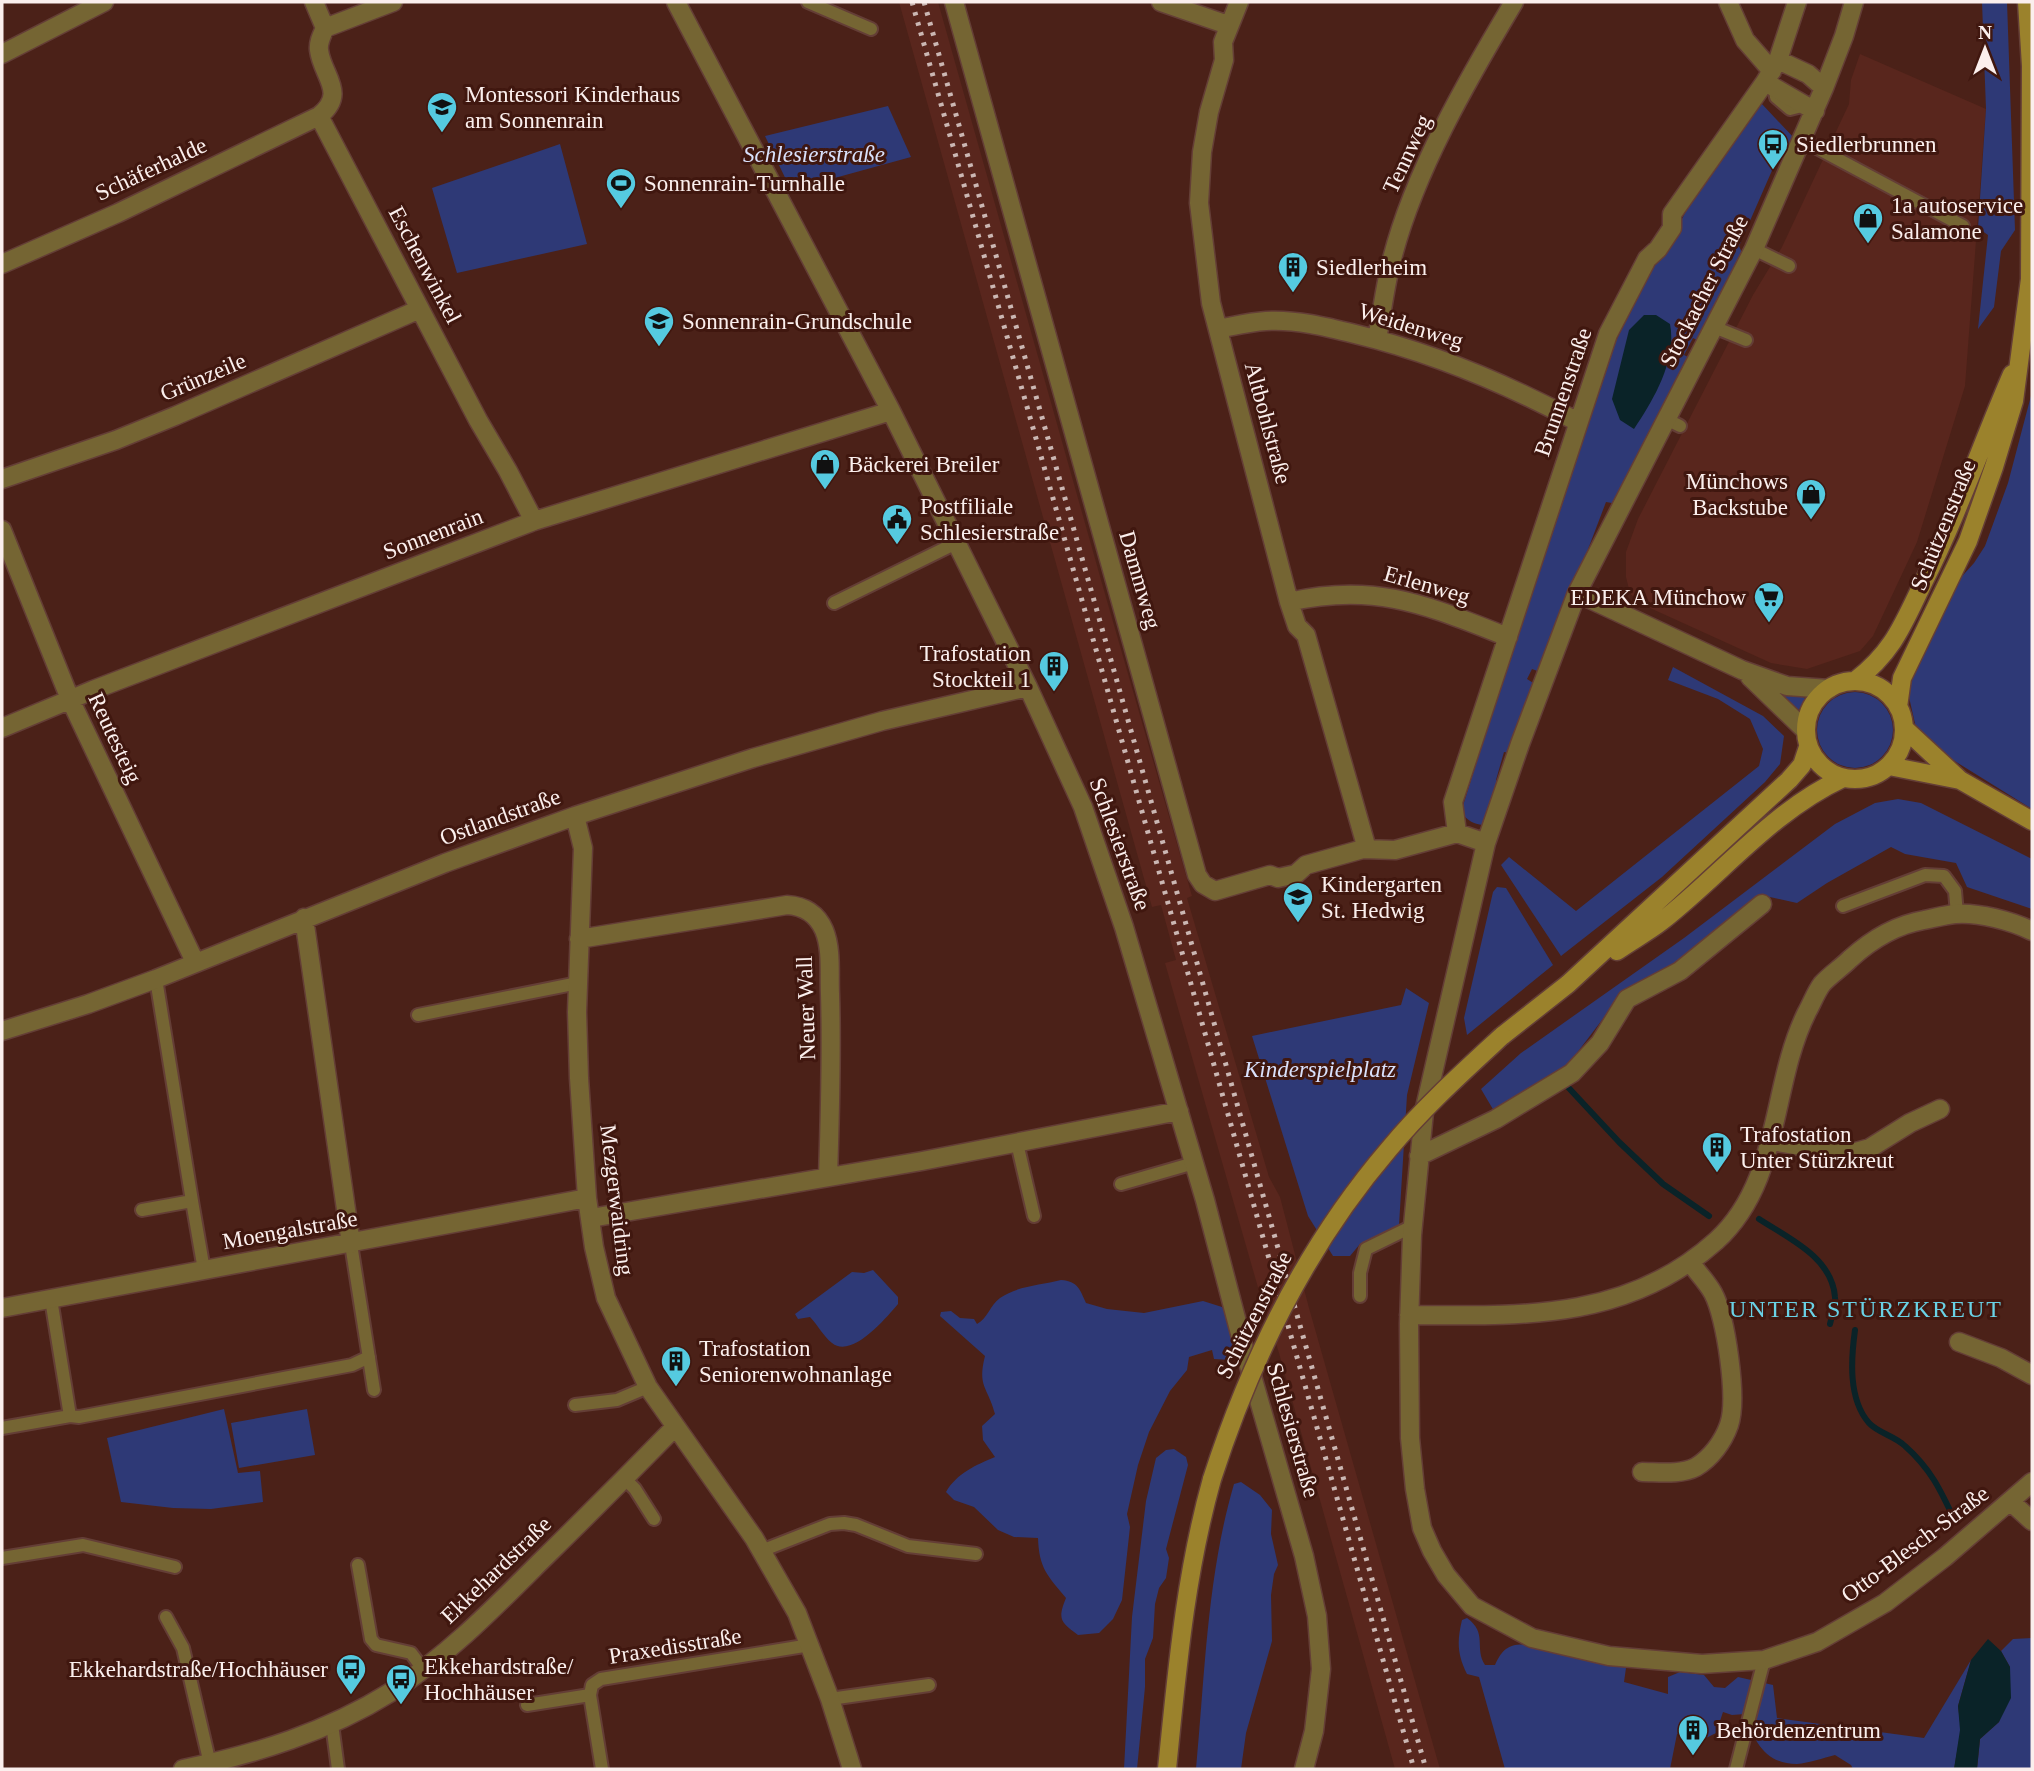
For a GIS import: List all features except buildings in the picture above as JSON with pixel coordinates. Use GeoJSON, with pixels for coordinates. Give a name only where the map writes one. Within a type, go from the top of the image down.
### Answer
{"type":"FeatureCollection","features":[{"type":"Feature","properties":{"kind":"main road","name":"Schützenstraße"},"geometry":{"type":"LineString","coordinates":[[1898,707],[1902,678],[1968,541],[2014,401],[2030,279],[2031,80],[2027,2]]}},
{"type":"Feature","properties":{"kind":"main road","name":"Schützenstraße"},"geometry":{"type":"LineString","coordinates":[[1855,681],[1876,665],[1894,642],[1947,535],[2018,358]]}},
{"type":"Feature","properties":{"kind":"main road"},"geometry":{"type":"LineString","coordinates":[[1855,681],[1880,688],[1898,707],[1904,728],[1903,742],[1889,766],[1875,775],[1859,779],[1843,778],[1828,772],[1816,761],[1807,738],[1809,714],[1817,700],[1829,689],[1855,681]]}},
{"type":"Feature","properties":{"kind":"main road"},"geometry":{"type":"LineString","coordinates":[[1904,728],[1960,780],[2032,821]]}},
{"type":"Feature","properties":{"kind":"main road","name":"Schützenstraße"},"geometry":{"type":"LineString","coordinates":[[1167,1769],[1184,1607],[1194,1550],[1212,1479],[1238,1403],[1271,1328],[1304,1268],[1327,1232],[1390,1147],[1441,1092],[1502,1036],[1573,980],[1789,780],[1802,765],[1807,738]]}},
{"type":"Feature","properties":{"kind":"main road"},"geometry":{"type":"LineString","coordinates":[[1889,766],[1960,780]]}},
{"type":"Feature","properties":{"kind":"main road","name":"Schützenstraße"},"geometry":{"type":"LineString","coordinates":[[1573,980],[1661,922],[1773,823],[1808,796],[1843,778]]}},
{"type":"Feature","properties":{"kind":"street"},"geometry":{"type":"LineString","coordinates":[[2,54],[104,2]]}},
{"type":"Feature","properties":{"kind":"street"},"geometry":{"type":"LineString","coordinates":[[314,2],[325,28]]}},
{"type":"Feature","properties":{"kind":"street"},"geometry":{"type":"LineString","coordinates":[[319,116],[330,108],[333,98],[332,86],[319,50],[320,38],[325,28],[393,2]]}},
{"type":"Feature","properties":{"kind":"street","name":"Schlesierstraße"},"geometry":{"type":"LineString","coordinates":[[676,2],[891,411],[1028,687],[1083,807],[1124,927],[1179,1111],[1304,1556],[1317,1615],[1321,1670],[1314,1731],[1304,1769]]}},
{"type":"Feature","properties":{"kind":"street","name":"Dammweg"},"geometry":{"type":"LineString","coordinates":[[954,2],[1197,876],[1203,884],[1215,891],[1270,875],[1278,878],[1296,874],[1306,865],[1367,849],[1395,850],[1457,833]]}},
{"type":"Feature","properties":{"kind":"street"},"geometry":{"type":"LineString","coordinates":[[1161,2],[1228,26]]}},
{"type":"Feature","properties":{"kind":"street","name":"Altbohlstraße"},"geometry":{"type":"LineString","coordinates":[[1240,2],[1223,41],[1224,60],[1209,112],[1202,152],[1199,204],[1211,303],[1289,602],[1297,626],[1306,635],[1367,849]]}},
{"type":"Feature","properties":{"kind":"street","name":"Tennweg"},"geometry":{"type":"LineString","coordinates":[[1377,339],[1391,260],[1407,211],[1439,139],[1514,2]]}},
{"type":"Feature","properties":{"kind":"street"},"geometry":{"type":"LineString","coordinates":[[1728,2],[1745,40],[1772,75],[1810,108]]}},
{"type":"Feature","properties":{"kind":"street","name":"Brunnenstraße"},"geometry":{"type":"LineString","coordinates":[[1457,833],[1452,802],[1608,334],[1647,259],[1658,249],[1672,228],[1672,214],[1772,75],[1797,2]]}},
{"type":"Feature","properties":{"kind":"street","name":"Stockacher Straße"},"geometry":{"type":"LineString","coordinates":[[1419,1156],[1424,1112],[1486,843],[1520,744],[1577,593],[1673,423],[1714,327],[1754,249],[1802,140],[1810,108],[1824,88],[1854,2]]}},
{"type":"Feature","properties":{"kind":"street"},"geometry":{"type":"LineString","coordinates":[[1772,75],[1808,74],[1824,88]]}},
{"type":"Feature","properties":{"kind":"street","name":"Schäferhalde"},"geometry":{"type":"LineString","coordinates":[[2,264],[118,213],[319,116]]}},
{"type":"Feature","properties":{"kind":"street","name":"Eschenwinkel"},"geometry":{"type":"LineString","coordinates":[[319,116],[534,521]]}},
{"type":"Feature","properties":{"kind":"street","name":"Grünzeile"},"geometry":{"type":"LineString","coordinates":[[2,479],[175,416],[420,309]]}},
{"type":"Feature","properties":{"kind":"street","name":"Weidenweg"},"geometry":{"type":"LineString","coordinates":[[1218,329],[1268,321],[1329,327],[1377,339],[1474,371],[1522,392],[1578,422]]}},
{"type":"Feature","properties":{"kind":"street","name":"Sonnenrain"},"geometry":{"type":"LineString","coordinates":[[2,728],[70,699],[534,521],[891,411]]}},
{"type":"Feature","properties":{"kind":"street","name":"Reutesteig"},"geometry":{"type":"LineString","coordinates":[[2,530],[70,699],[195,962]]}},
{"type":"Feature","properties":{"kind":"street"},"geometry":{"type":"LineString","coordinates":[[1577,593],[1742,670],[1787,686],[1829,689]]}},
{"type":"Feature","properties":{"kind":"street","name":"Erlenweg"},"geometry":{"type":"LineString","coordinates":[[1289,602],[1322,594],[1373,594],[1409,601],[1508,637]]}},
{"type":"Feature","properties":{"kind":"street"},"geometry":{"type":"LineString","coordinates":[[1742,670],[1807,738]]}},
{"type":"Feature","properties":{"kind":"street","name":"Ostlandstraße"},"geometry":{"type":"LineString","coordinates":[[2,1031],[156,979],[445,863],[575,816],[753,758],[882,721],[1028,687]]}},
{"type":"Feature","properties":{"kind":"street","name":"Mezgerwaidring"},"geometry":{"type":"LineString","coordinates":[[575,816],[583,848],[578,983],[579,1078],[587,1198],[606,1298],[648,1387],[761,1551],[797,1613],[830,1699],[852,1769]]}},
{"type":"Feature","properties":{"kind":"street"},"geometry":{"type":"LineString","coordinates":[[1457,833],[1486,843]]}},
{"type":"Feature","properties":{"kind":"street"},"geometry":{"type":"LineString","coordinates":[[1419,1156],[1496,1119],[1572,1073],[1600,1043],[1627,999],[1680,971],[1762,904]]}},
{"type":"Feature","properties":{"kind":"street","name":"Neuer Wall"},"geometry":{"type":"LineString","coordinates":[[579,939],[787,905],[803,907],[813,914],[824,930],[829,954],[832,1064],[828,1177]]}},
{"type":"Feature","properties":{"kind":"street"},"geometry":{"type":"LineString","coordinates":[[1409,1315],[1517,1316],[1561,1312],[1644,1286],[1690,1262],[1718,1239],[1750,1196],[1772,1141],[1796,1034],[1821,985],[1864,947],[1892,929],[1915,922],[1956,914],[1988,918],[2032,931]]}},
{"type":"Feature","properties":{"kind":"street"},"geometry":{"type":"LineString","coordinates":[[304,918],[351,1244]]}},
{"type":"Feature","properties":{"kind":"street"},"geometry":{"type":"LineString","coordinates":[[1772,1141],[1852,1153],[1870,1148],[1910,1123],[1940,1109]]}},
{"type":"Feature","properties":{"kind":"street"},"geometry":{"type":"LineString","coordinates":[[590,1218],[1017,1143],[1179,1111]]}},
{"type":"Feature","properties":{"kind":"street","name":"Otto-Blesch-Straße"},"geometry":{"type":"LineString","coordinates":[[1419,1156],[1409,1315],[1410,1438],[1422,1528],[1446,1575],[1472,1606],[1532,1638],[1609,1656],[1702,1664],[1764,1660],[1817,1642],[1885,1603],[1945,1557],[2032,1482]]}},
{"type":"Feature","properties":{"kind":"street","name":"Moengalstraße"},"geometry":{"type":"LineString","coordinates":[[2,1308],[587,1198]]}},
{"type":"Feature","properties":{"kind":"street"},"geometry":{"type":"LineString","coordinates":[[1642,1472],[1694,1468],[1714,1452],[1730,1424],[1732,1385],[1727,1343],[1713,1294],[1690,1262]]}},
{"type":"Feature","properties":{"kind":"street"},"geometry":{"type":"LineString","coordinates":[[1959,1342],[2001,1358],[2032,1375]]}},
{"type":"Feature","properties":{"kind":"street","name":"Ekkehardstraße"},"geometry":{"type":"LineString","coordinates":[[183,1769],[249,1755],[332,1724],[390,1692],[472,1630],[675,1427]]}},
{"type":"Feature","properties":{"kind":"street"},"geometry":{"type":"LineString","coordinates":[[2011,1502],[2032,1521]]}},
{"type":"Feature","properties":{"kind":"lane"},"geometry":{"type":"LineString","coordinates":[[808,2],[871,29]]}},
{"type":"Feature","properties":{"kind":"lane"},"geometry":{"type":"LineString","coordinates":[[1802,140],[1963,226]]}},
{"type":"Feature","properties":{"kind":"lane"},"geometry":{"type":"LineString","coordinates":[[1754,249],[1789,266]]}},
{"type":"Feature","properties":{"kind":"lane"},"geometry":{"type":"LineString","coordinates":[[1714,327],[1746,340]]}},
{"type":"Feature","properties":{"kind":"lane"},"geometry":{"type":"LineString","coordinates":[[834,603],[956,543]]}},
{"type":"Feature","properties":{"kind":"lane"},"geometry":{"type":"LineString","coordinates":[[1843,906],[1925,875],[1944,876],[1955,891],[1956,914]]}},
{"type":"Feature","properties":{"kind":"lane"},"geometry":{"type":"LineString","coordinates":[[156,979],[204,1270]]}},
{"type":"Feature","properties":{"kind":"lane"},"geometry":{"type":"LineString","coordinates":[[418,1014],[578,983]]}},
{"type":"Feature","properties":{"kind":"lane"},"geometry":{"type":"LineString","coordinates":[[1017,1143],[1034,1216]]}},
{"type":"Feature","properties":{"kind":"lane"},"geometry":{"type":"LineString","coordinates":[[1121,1184],[1194,1163]]}},
{"type":"Feature","properties":{"kind":"lane"},"geometry":{"type":"LineString","coordinates":[[142,1210],[192,1201]]}},
{"type":"Feature","properties":{"kind":"lane"},"geometry":{"type":"LineString","coordinates":[[1360,1296],[1360,1273],[1366,1249],[1413,1226]]}},
{"type":"Feature","properties":{"kind":"lane"},"geometry":{"type":"LineString","coordinates":[[351,1244],[374,1390]]}},
{"type":"Feature","properties":{"kind":"lane"},"geometry":{"type":"LineString","coordinates":[[51,1299],[71,1416]]}},
{"type":"Feature","properties":{"kind":"lane"},"geometry":{"type":"LineString","coordinates":[[2,1428],[71,1416],[79,1417],[316,1372],[352,1365],[369,1357]]}},
{"type":"Feature","properties":{"kind":"lane"},"geometry":{"type":"LineString","coordinates":[[575,1405],[617,1400],[648,1387]]}},
{"type":"Feature","properties":{"kind":"lane"},"geometry":{"type":"LineString","coordinates":[[624,1478],[635,1489],[654,1519]]}},
{"type":"Feature","properties":{"kind":"lane"},"geometry":{"type":"LineString","coordinates":[[761,1551],[830,1524],[844,1523],[856,1525],[908,1546],[976,1554]]}},
{"type":"Feature","properties":{"kind":"lane"},"geometry":{"type":"LineString","coordinates":[[2,1558],[83,1545],[175,1567]]}},
{"type":"Feature","properties":{"kind":"lane"},"geometry":{"type":"LineString","coordinates":[[358,1565],[371,1639],[376,1645],[411,1653],[423,1669]]}},
{"type":"Feature","properties":{"kind":"lane"},"geometry":{"type":"LineString","coordinates":[[166,1618],[183,1648],[210,1764]]}},
{"type":"Feature","properties":{"kind":"lane","name":"Praxedisstraße"},"geometry":{"type":"LineString","coordinates":[[602,1769],[590,1695],[592,1685],[601,1679],[810,1645]]}},
{"type":"Feature","properties":{"kind":"lane"},"geometry":{"type":"LineString","coordinates":[[1736,1769],[1764,1660]]}},
{"type":"Feature","properties":{"kind":"lane"},"geometry":{"type":"LineString","coordinates":[[830,1699],[929,1685]]}},
{"type":"Feature","properties":{"kind":"lane"},"geometry":{"type":"LineString","coordinates":[[527,1706],[590,1695]]}},
{"type":"Feature","properties":{"kind":"lane"},"geometry":{"type":"LineString","coordinates":[[332,1724],[338,1769]]}},
{"type":"Feature","properties":{"kind":"shaded area"},"geometry":{"type":"Polygon","coordinates":[[[899,2],[938,2],[1192,896],[1187,898],[1269,1177],[1280,1197],[1440,1769],[1395,1769],[1279,1353],[1165,963],[1176,960],[1161,905],[1152,907],[899,2]]]}},
{"type":"Feature","properties":{"kind":"shaded area"},"geometry":{"type":"Polygon","coordinates":[[[1860,54],[1986,109],[1965,386],[1917,542],[1873,636],[1860,651],[1807,669],[1771,663],[1639,603],[1630,593],[1626,577],[1626,552],[1638,519],[1753,295],[1782,247],[1849,104],[1851,80],[1860,54]]]}},
{"type":"Feature","properties":{"kind":"shaded area"},"geometry":{"type":"Polygon","coordinates":[[[1644,315],[1656,315],[1670,324],[1670,351],[1656,392],[1634,429],[1620,420],[1612,399],[1629,330],[1644,315]]]}},
{"type":"Feature","properties":{"kind":"shaded area"},"geometry":{"type":"Polygon","coordinates":[[[1988,1639],[2001,1651],[2010,1667],[2011,1698],[1999,1722],[1980,1739],[1977,1769],[1954,1769],[1960,1730],[1958,1706],[1971,1660],[1988,1639]]]}},
{"type":"Feature","properties":{"kind":"green space"},"geometry":{"type":"Polygon","coordinates":[[[1982,2],[2007,2],[2015,230],[2001,251],[1994,307],[1978,329],[1988,235],[1978,228],[1986,109],[1982,2]]]}},
{"type":"Feature","properties":{"kind":"green space"},"geometry":{"type":"Polygon","coordinates":[[[1761,103],[1794,138],[1787,157],[1777,159],[1739,246],[1742,253],[1701,342],[1693,338],[1684,355],[1692,359],[1676,383],[1612,503],[1606,502],[1555,636],[1551,636],[1545,652],[1551,654],[1543,673],[1532,669],[1527,679],[1538,686],[1528,700],[1514,754],[1504,752],[1496,780],[1503,787],[1483,825],[1473,823],[1461,812],[1570,464],[1606,361],[1654,264],[1663,257],[1688,207],[1761,103]]]}},
{"type":"Feature","properties":{"kind":"green space","name":"Schlesierstraße"},"geometry":{"type":"Polygon","coordinates":[[[888,106],[911,157],[791,190],[765,136],[888,106]]]}},
{"type":"Feature","properties":{"kind":"green space"},"geometry":{"type":"Polygon","coordinates":[[[560,144],[587,244],[457,273],[432,188],[560,144]]]}},
{"type":"Feature","properties":{"kind":"green space"},"geometry":{"type":"Polygon","coordinates":[[[2032,392],[2032,809],[1928,742],[1916,728],[1909,697],[1912,675],[1955,584],[1985,546],[2008,483],[2032,392]]]}},
{"type":"Feature","properties":{"kind":"green space"},"geometry":{"type":"Polygon","coordinates":[[[1673,667],[1763,716],[1784,736],[1780,764],[1765,782],[1662,877],[1561,956],[1501,865],[1509,857],[1576,911],[1759,766],[1763,749],[1750,719],[1718,699],[1668,680],[1673,667]]]}},
{"type":"Feature","properties":{"kind":"green space"},"geometry":{"type":"Polygon","coordinates":[[[1771,686],[1805,698],[1799,710],[1769,689],[1771,686]]]}},
{"type":"Feature","properties":{"kind":"green space"},"geometry":{"type":"Polygon","coordinates":[[[1855,692],[1869,695],[1882,703],[1890,716],[1893,730],[1890,744],[1882,757],[1869,765],[1855,768],[1841,765],[1828,757],[1820,744],[1817,730],[1820,716],[1828,703],[1841,695],[1855,692]]]}},
{"type":"Feature","properties":{"kind":"green space"},"geometry":{"type":"Polygon","coordinates":[[[1898,799],[1921,803],[2032,859],[2032,909],[1967,887],[1956,863],[1905,854],[1891,847],[1797,903],[1761,895],[1676,962],[1621,995],[1567,1066],[1494,1111],[1481,1089],[1521,1053],[1684,938],[1835,824],[1875,803],[1898,799]]]}},
{"type":"Feature","properties":{"kind":"green space"},"geometry":{"type":"Polygon","coordinates":[[[1497,887],[1506,888],[1553,965],[1467,1035],[1464,1018],[1493,892],[1497,887]]]}},
{"type":"Feature","properties":{"kind":"green space","name":"Kinderspielplatz"},"geometry":{"type":"Polygon","coordinates":[[[1406,988],[1429,1003],[1407,1095],[1399,1225],[1360,1244],[1350,1256],[1333,1256],[1308,1216],[1252,1036],[1401,1005],[1406,988]]]}},
{"type":"Feature","properties":{"kind":"green space"},"geometry":{"type":"Polygon","coordinates":[[[873,1270],[898,1297],[898,1304],[877,1327],[859,1341],[849,1346],[840,1346],[832,1343],[810,1317],[798,1319],[795,1314],[852,1272],[864,1273],[873,1270]]]}},
{"type":"Feature","properties":{"kind":"green space"},"geometry":{"type":"Polygon","coordinates":[[[1061,1280],[1075,1284],[1086,1303],[1107,1309],[1144,1313],[1203,1301],[1222,1307],[1237,1329],[1239,1342],[1231,1360],[1214,1359],[1212,1350],[1189,1357],[1187,1370],[1170,1391],[1149,1432],[1138,1465],[1127,1514],[1130,1527],[1122,1600],[1113,1619],[1099,1633],[1078,1635],[1062,1620],[1066,1598],[1045,1571],[1038,1538],[1014,1537],[998,1530],[974,1507],[954,1500],[946,1492],[961,1475],[995,1457],[983,1440],[982,1426],[995,1414],[983,1381],[985,1356],[940,1316],[941,1312],[951,1311],[960,1318],[974,1319],[977,1324],[997,1301],[1007,1294],[1021,1288],[1061,1280]]]}},
{"type":"Feature","properties":{"kind":"green space"},"geometry":{"type":"Polygon","coordinates":[[[224,1409],[238,1473],[260,1471],[263,1502],[211,1509],[121,1502],[107,1438],[224,1409]]]}},
{"type":"Feature","properties":{"kind":"green space"},"geometry":{"type":"Polygon","coordinates":[[[307,1409],[315,1455],[239,1468],[231,1423],[307,1409]]]}},
{"type":"Feature","properties":{"kind":"green space"},"geometry":{"type":"Polygon","coordinates":[[[1174,1449],[1186,1457],[1188,1465],[1166,1549],[1169,1558],[1166,1578],[1159,1588],[1153,1638],[1145,1659],[1137,1769],[1124,1769],[1132,1617],[1146,1501],[1156,1458],[1166,1450],[1174,1449]]]}},
{"type":"Feature","properties":{"kind":"green space"},"geometry":{"type":"Polygon","coordinates":[[[1241,1482],[1260,1495],[1272,1510],[1271,1534],[1278,1565],[1271,1595],[1272,1641],[1246,1733],[1241,1769],[1196,1769],[1212,1590],[1234,1484],[1241,1482]]]}},
{"type":"Feature","properties":{"kind":"green space"},"geometry":{"type":"Polygon","coordinates":[[[1467,1618],[1477,1629],[1480,1653],[1485,1665],[1495,1665],[1508,1648],[1530,1645],[1626,1668],[1624,1682],[1668,1694],[1668,1677],[1680,1672],[1704,1675],[1714,1687],[1725,1688],[1738,1677],[1773,1685],[1777,1718],[1924,1738],[1971,1660],[1958,1706],[1961,1730],[1954,1769],[1853,1769],[1835,1755],[1797,1764],[1786,1763],[1776,1760],[1762,1749],[1745,1714],[1732,1715],[1723,1712],[1716,1733],[1706,1738],[1689,1724],[1688,1729],[1677,1734],[1670,1769],[1505,1769],[1479,1677],[1467,1674],[1461,1660],[1459,1634],[1462,1620],[1467,1618]]]}},
{"type":"Feature","properties":{"kind":"green space"},"geometry":{"type":"Polygon","coordinates":[[[2032,1638],[2032,1769],[1977,1769],[1980,1739],[1999,1722],[2010,1667],[2001,1651],[2013,1639],[2032,1638]]]}},
{"type":"Feature","properties":{"kind":"waterway"},"geometry":{"type":"LineString","coordinates":[[1566,1085],[1663,1184],[1709,1216]]}},
{"type":"Feature","properties":{"kind":"waterway"},"geometry":{"type":"LineString","coordinates":[[1759,1219],[1807,1250],[1826,1271],[1835,1297],[1830,1324]]}},
{"type":"Feature","properties":{"kind":"waterway"},"geometry":{"type":"LineString","coordinates":[[1855,1330],[1854,1391],[1862,1413],[1869,1423],[1901,1443],[1922,1463],[1940,1490],[1955,1521]]}},
{"type":"Feature","properties":{"kind":"railway"},"geometry":{"type":"LineString","coordinates":[[912,2],[1414,1769]]}},
{"type":"Feature","properties":{"kind":"railway"},"geometry":{"type":"LineString","coordinates":[[924,2],[1426,1769]]}},
{"type":"Feature","properties":{"kind":"place","name":"Montessori Kinderhaus am Sonnenrain"},"geometry":{"type":"Point","coordinates":[442,134]}},
{"type":"Feature","properties":{"kind":"place","name":"Siedlerbrunnen"},"geometry":{"type":"Point","coordinates":[1773,171]}},
{"type":"Feature","properties":{"kind":"place","name":"Sonnenrain-Turnhalle"},"geometry":{"type":"Point","coordinates":[621,210]}},
{"type":"Feature","properties":{"kind":"place","name":"1a autoservice Salamone"},"geometry":{"type":"Point","coordinates":[1868,245]}},
{"type":"Feature","properties":{"kind":"place","name":"Siedlerheim"},"geometry":{"type":"Point","coordinates":[1293,294]}},
{"type":"Feature","properties":{"kind":"place","name":"Sonnenrain-Grundschule"},"geometry":{"type":"Point","coordinates":[659,348]}},
{"type":"Feature","properties":{"kind":"place","name":"Bäckerei Breiler"},"geometry":{"type":"Point","coordinates":[825,491]}},
{"type":"Feature","properties":{"kind":"place","name":"Münchows Backstube"},"geometry":{"type":"Point","coordinates":[1811,521]}},
{"type":"Feature","properties":{"kind":"place","name":"Postfiliale Schlesierstraße"},"geometry":{"type":"Point","coordinates":[897,546]}},
{"type":"Feature","properties":{"kind":"place","name":"EDEKA Münchow"},"geometry":{"type":"Point","coordinates":[1769,624]}},
{"type":"Feature","properties":{"kind":"place","name":"Trafostation Stockteil 1"},"geometry":{"type":"Point","coordinates":[1054,693]}},
{"type":"Feature","properties":{"kind":"place","name":"Kindergarten St. Hedwig"},"geometry":{"type":"Point","coordinates":[1298,924]}},
{"type":"Feature","properties":{"kind":"place","name":"Trafostation Unter Stürzkreut"},"geometry":{"type":"Point","coordinates":[1717,1174]}},
{"type":"Feature","properties":{"kind":"place","name":"Trafostation Seniorenwohnanlage"},"geometry":{"type":"Point","coordinates":[676,1388]}},
{"type":"Feature","properties":{"kind":"place","name":"Ekkehardstraße/Hochhäuser"},"geometry":{"type":"Point","coordinates":[351,1696]}},
{"type":"Feature","properties":{"kind":"place","name":"Ekkehardstraße/ Hochhäuser"},"geometry":{"type":"Point","coordinates":[401,1706]}},
{"type":"Feature","properties":{"kind":"place","name":"Behördenzentrum"},"geometry":{"type":"Point","coordinates":[1693,1757]}},
{"type":"Feature","properties":{"kind":"district","name":"UNTER STÜRZKREUT"},"geometry":{"type":"Point","coordinates":[1866,1309]}}]}
